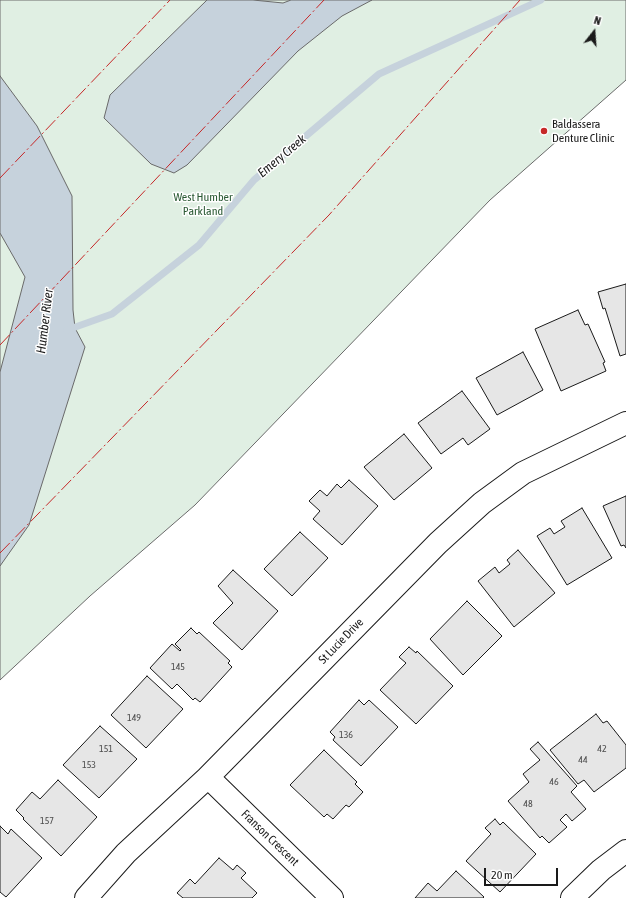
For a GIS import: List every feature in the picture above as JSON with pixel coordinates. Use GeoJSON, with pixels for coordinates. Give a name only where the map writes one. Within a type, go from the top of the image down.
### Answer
{"type":"FeatureCollection","features":[{"type":"Feature","properties":{"kind":"street","name":"St Lucie Drive"},"geometry":{"type":"LineString","coordinates":[[86,898],[126,853],[208,778],[438,543],[482,503],[523,473],[626,423]]}},
{"type":"Feature","properties":{"kind":"street","name":"Franson Crescent"},"geometry":{"type":"LineString","coordinates":[[208,778],[332,898]]}},
{"type":"Feature","properties":{"kind":"street"},"geometry":{"type":"LineString","coordinates":[[572,898],[602,870],[626,851]]}},
{"type":"Feature","properties":{"kind":"green space","name":"West Humber Parkland"},"geometry":{"type":"Polygon","coordinates":[[[0,0],[626,0],[626,80],[490,200],[195,505],[90,596],[0,680],[0,0]]]}},
{"type":"Feature","properties":{"kind":"water"},"geometry":{"type":"Polygon","coordinates":[[[207,0],[253,0],[283,3],[291,0],[372,0],[342,16],[298,51],[187,165],[174,173],[151,164],[104,118],[110,95],[207,0]]]}},
{"type":"Feature","properties":{"kind":"water","name":"Humber River"},"geometry":{"type":"Polygon","coordinates":[[[0,76],[37,126],[72,196],[73,310],[75,328],[85,347],[29,525],[0,566],[0,372],[25,277],[0,233],[0,76]]]}},
{"type":"Feature","properties":{"kind":"building"},"geometry":{"type":"Polygon","coordinates":[[[626,284],[626,354],[620,356],[605,308],[603,309],[598,292],[626,284]]]}},
{"type":"Feature","properties":{"kind":"building"},"geometry":{"type":"Polygon","coordinates":[[[578,310],[585,325],[588,324],[605,362],[603,363],[606,371],[561,391],[535,329],[578,310]]]}},
{"type":"Feature","properties":{"kind":"building"},"geometry":{"type":"Polygon","coordinates":[[[523,352],[543,390],[497,415],[476,378],[523,352]]]}},
{"type":"Feature","properties":{"kind":"building"},"geometry":{"type":"Polygon","coordinates":[[[462,391],[490,429],[468,445],[463,438],[441,454],[418,423],[462,391]]]}},
{"type":"Feature","properties":{"kind":"building"},"geometry":{"type":"Polygon","coordinates":[[[404,434],[432,468],[394,500],[364,467],[404,434]]]}},
{"type":"Feature","properties":{"kind":"building"},"geometry":{"type":"Polygon","coordinates":[[[349,480],[378,506],[342,545],[313,519],[320,511],[309,501],[320,490],[327,496],[337,484],[341,488],[349,480]]]}},
{"type":"Feature","properties":{"kind":"building"},"geometry":{"type":"Polygon","coordinates":[[[626,496],[626,548],[624,545],[621,546],[603,506],[626,496]]]}},
{"type":"Feature","properties":{"kind":"building"},"geometry":{"type":"Polygon","coordinates":[[[582,508],[612,558],[567,585],[537,536],[550,528],[554,534],[565,527],[561,521],[582,508]]]}},
{"type":"Feature","properties":{"kind":"building"},"geometry":{"type":"Polygon","coordinates":[[[300,532],[328,558],[292,596],[264,569],[300,532]]]}},
{"type":"Feature","properties":{"kind":"building"},"geometry":{"type":"Polygon","coordinates":[[[518,550],[555,593],[514,627],[478,581],[495,567],[499,573],[510,564],[507,560],[518,550]]]}},
{"type":"Feature","properties":{"kind":"building"},"geometry":{"type":"Polygon","coordinates":[[[233,570],[278,611],[242,650],[213,623],[233,603],[218,586],[233,570]]]}},
{"type":"Feature","properties":{"kind":"building"},"geometry":{"type":"Polygon","coordinates":[[[467,601],[502,636],[463,675],[430,639],[467,601]]]}},
{"type":"Feature","properties":{"kind":"building"},"geometry":{"type":"Polygon","coordinates":[[[191,628],[197,634],[199,632],[230,661],[228,663],[232,667],[200,702],[195,698],[193,700],[177,684],[172,689],[150,668],[172,644],[180,651],[181,650],[175,644],[191,628]]]}},
{"type":"Feature","properties":{"kind":"building"},"geometry":{"type":"Polygon","coordinates":[[[409,647],[416,653],[417,651],[453,686],[416,724],[380,690],[406,663],[399,657],[409,647]]]}},
{"type":"Feature","properties":{"kind":"building"},"geometry":{"type":"Polygon","coordinates":[[[147,676],[183,709],[146,748],[111,715],[147,676]]]}},
{"type":"Feature","properties":{"kind":"building"},"geometry":{"type":"Polygon","coordinates":[[[359,700],[364,705],[369,700],[398,727],[361,766],[333,740],[335,737],[330,732],[359,700]]]}},
{"type":"Feature","properties":{"kind":"building"},"geometry":{"type":"Polygon","coordinates":[[[596,714],[603,723],[607,721],[626,745],[626,768],[594,792],[584,780],[578,784],[550,750],[596,714]]]}},
{"type":"Feature","properties":{"kind":"building"},"geometry":{"type":"Polygon","coordinates":[[[100,726],[137,759],[99,798],[63,765],[100,726]]]}},
{"type":"Feature","properties":{"kind":"building"},"geometry":{"type":"Polygon","coordinates":[[[538,742],[577,786],[571,792],[586,809],[572,821],[566,814],[560,820],[567,827],[549,843],[542,836],[540,838],[508,801],[529,782],[523,774],[540,760],[530,749],[538,742]]]}},
{"type":"Feature","properties":{"kind":"building"},"geometry":{"type":"Polygon","coordinates":[[[324,750],[357,782],[355,784],[363,792],[349,807],[346,805],[333,819],[327,814],[324,817],[290,785],[324,750]]]}},
{"type":"Feature","properties":{"kind":"building"},"geometry":{"type":"Polygon","coordinates":[[[58,780],[97,817],[61,856],[23,819],[24,818],[16,810],[32,792],[40,799],[58,780]]]}},
{"type":"Feature","properties":{"kind":"building"},"geometry":{"type":"Polygon","coordinates":[[[495,819],[500,825],[503,822],[536,854],[500,892],[466,861],[491,834],[485,828],[495,819]]]}},
{"type":"Feature","properties":{"kind":"building"},"geometry":{"type":"Polygon","coordinates":[[[0,826],[8,834],[11,829],[42,858],[6,897],[0,892],[0,826]]]}},
{"type":"Feature","properties":{"kind":"building"},"geometry":{"type":"Polygon","coordinates":[[[219,858],[233,870],[237,865],[246,873],[241,878],[257,893],[252,898],[183,898],[177,893],[190,879],[195,884],[219,858]]]}},
{"type":"Feature","properties":{"kind":"building"},"geometry":{"type":"Polygon","coordinates":[[[456,871],[484,897],[415,898],[428,883],[437,891],[456,871]]]}},
{"type":"Feature","properties":{"kind":"waterway","name":"Emery Creek"},"geometry":{"type":"LineString","coordinates":[[67,330],[112,314],[199,245],[254,180],[379,74],[541,0]]}},
{"type":"Feature","properties":{"kind":"power"},"geometry":{"type":"LineString","coordinates":[[0,178],[170,0]]}},
{"type":"Feature","properties":{"kind":"power"},"geometry":{"type":"LineString","coordinates":[[0,345],[324,0]]}},
{"type":"Feature","properties":{"kind":"power"},"geometry":{"type":"LineString","coordinates":[[0,553],[329,215],[520,0]]}},
{"type":"Feature","properties":{"kind":"place","name":"Baldassera Denture Clinic"},"geometry":{"type":"Point","coordinates":[544,131]}}]}
